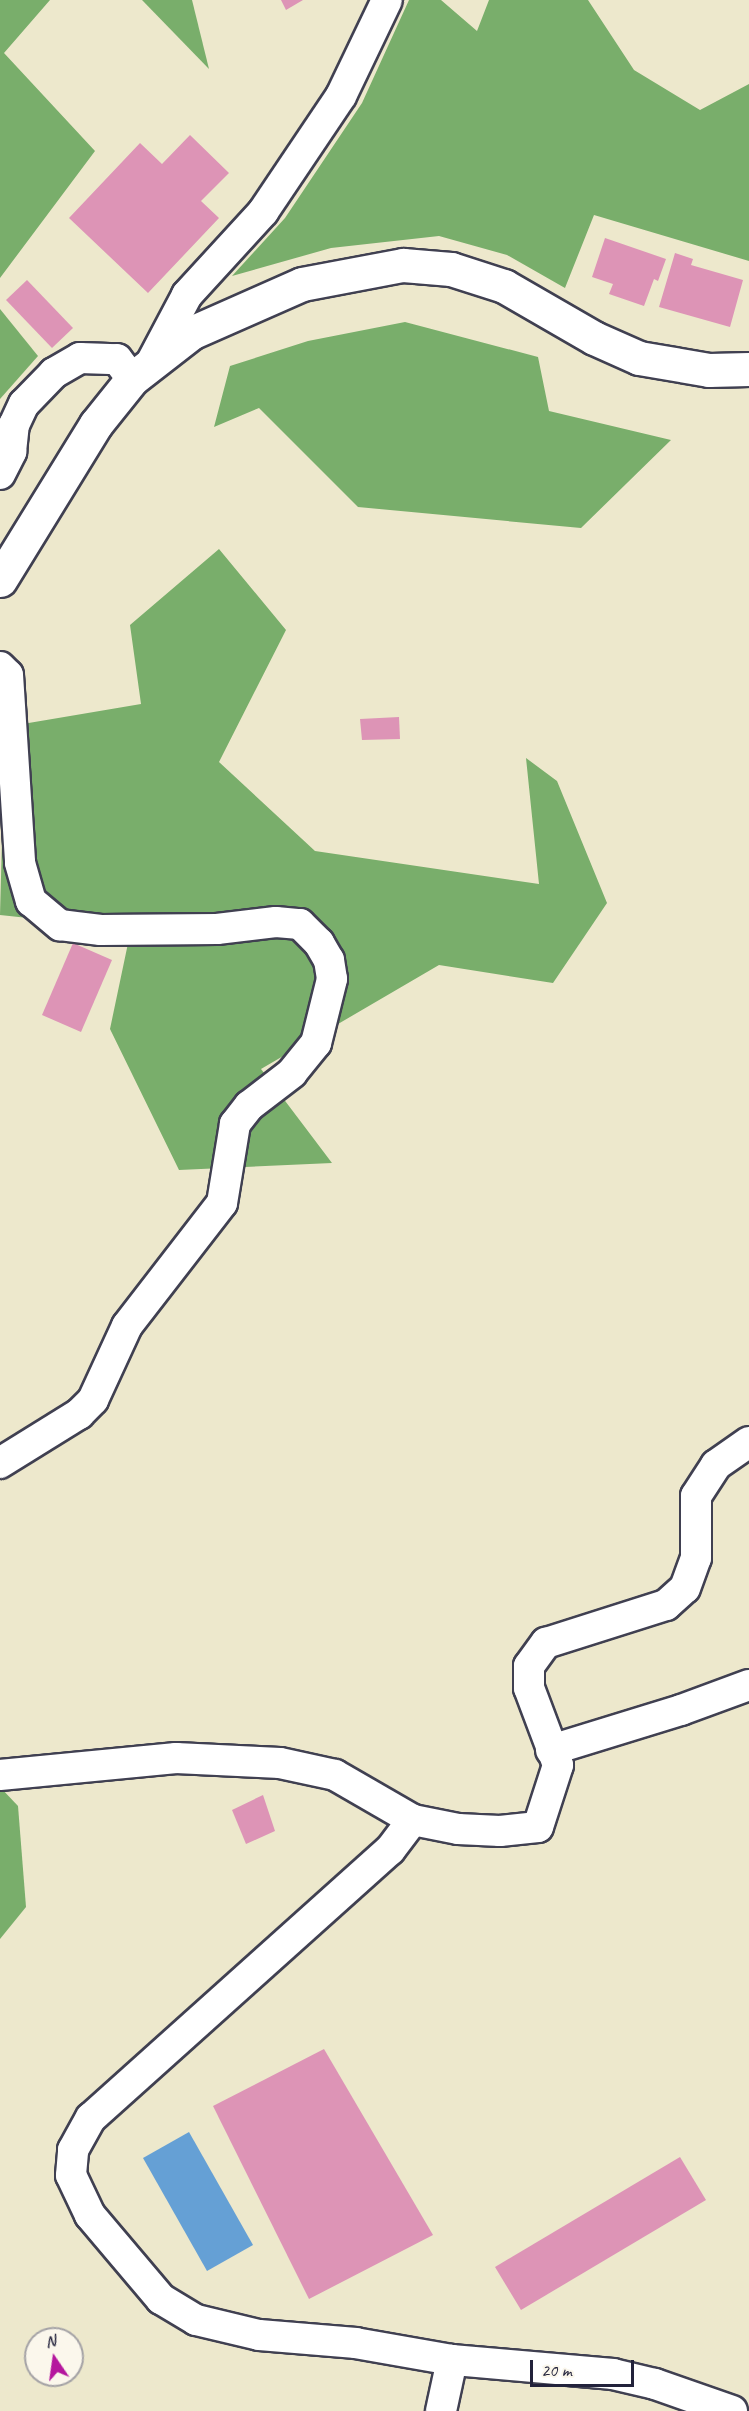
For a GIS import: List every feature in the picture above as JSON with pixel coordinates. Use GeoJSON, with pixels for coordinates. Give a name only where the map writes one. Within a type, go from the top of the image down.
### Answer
{"type":"FeatureCollection","features":[{"type":"Feature","properties":{"kind":"street"},"geometry":{"type":"LineString","coordinates":[[0,580],[96,424],[141,372],[188,295],[263,212],[341,96],[387,0]]}},
{"type":"Feature","properties":{"kind":"street"},"geometry":{"type":"LineString","coordinates":[[141,372],[191,333],[302,284],[403,265],[452,269],[504,286],[594,338],[639,358],[709,370],[749,369]]}},
{"type":"Feature","properties":{"kind":"street"},"geometry":{"type":"LineString","coordinates":[[0,474],[11,453],[14,425],[24,404],[54,373],[80,358],[117,359],[141,372]]}},
{"type":"Feature","properties":{"kind":"street"},"geometry":{"type":"LineString","coordinates":[[0,667],[8,675],[20,863],[31,901],[60,925],[101,930],[217,929],[276,921],[300,924],[319,943],[329,960],[332,978],[316,1042],[291,1073],[249,1106],[235,1124],[222,1203],[127,1326],[93,1400],[79,1414],[0,1463]]}},
{"type":"Feature","properties":{"kind":"street"},"geometry":{"type":"LineString","coordinates":[[0,1775],[176,1758],[280,1763],[335,1774],[413,1821],[458,1829],[500,1832],[538,1827],[558,1765],[529,1688],[529,1666],[546,1642],[666,1605],[685,1588],[696,1558],[696,1496],[716,1465],[749,1442]]}},
{"type":"Feature","properties":{"kind":"street"},"geometry":{"type":"LineString","coordinates":[[551,1750],[681,1710],[749,1685]]}},
{"type":"Feature","properties":{"kind":"street"},"geometry":{"type":"LineString","coordinates":[[413,1821],[390,1850],[91,2118],[73,2150],[71,2175],[90,2215],[161,2299],[196,2320],[259,2335],[356,2343],[452,2360],[613,2374],[655,2384],[732,2411]]}},
{"type":"Feature","properties":{"kind":"street"},"geometry":{"type":"LineString","coordinates":[[441,2411],[452,2360]]}},
{"type":"Feature","properties":{"kind":"green space"},"geometry":{"type":"Polygon","coordinates":[[[0,0],[50,0],[4,53],[95,151],[0,278],[0,0]]]}},
{"type":"Feature","properties":{"kind":"green space"},"geometry":{"type":"Polygon","coordinates":[[[142,0],[192,0],[209,69],[142,0]]]}},
{"type":"Feature","properties":{"kind":"green space"},"geometry":{"type":"Polygon","coordinates":[[[409,0],[441,0],[477,31],[489,0],[588,0],[634,70],[700,110],[749,84],[749,261],[594,215],[565,288],[507,255],[439,236],[331,248],[232,276],[285,218],[362,103],[409,0]]]}},
{"type":"Feature","properties":{"kind":"green space"},"geometry":{"type":"Polygon","coordinates":[[[0,309],[38,356],[0,399],[0,309]]]}},
{"type":"Feature","properties":{"kind":"green space"},"geometry":{"type":"Polygon","coordinates":[[[405,322],[538,357],[549,411],[671,440],[581,528],[358,507],[259,408],[214,427],[230,366],[308,341],[405,322]]]}},
{"type":"Feature","properties":{"kind":"green space"},"geometry":{"type":"Polygon","coordinates":[[[219,549],[286,630],[219,762],[315,851],[539,884],[526,758],[557,781],[607,903],[553,983],[439,965],[261,1069],[332,1163],[179,1170],[110,1029],[131,929],[0,915],[5,727],[141,704],[130,625],[219,549]]]}},
{"type":"Feature","properties":{"kind":"green space"},"geometry":{"type":"Polygon","coordinates":[[[0,1787],[18,1806],[26,1907],[0,1939],[0,1787]]]}},
{"type":"Feature","properties":{"kind":"water"},"geometry":{"type":"Polygon","coordinates":[[[189,2132],[253,2245],[207,2271],[143,2158],[189,2132]]]}},
{"type":"Feature","properties":{"kind":"building"},"geometry":{"type":"Polygon","coordinates":[[[281,0],[303,0],[286,10],[281,0]]]}},
{"type":"Feature","properties":{"kind":"building"},"geometry":{"type":"Polygon","coordinates":[[[190,135],[229,173],[201,201],[219,218],[148,293],[69,218],[140,143],[162,164],[190,135]]]}},
{"type":"Feature","properties":{"kind":"building"},"geometry":{"type":"Polygon","coordinates":[[[605,238],[666,259],[658,281],[654,279],[644,306],[609,294],[613,284],[592,277],[605,238]]]}},
{"type":"Feature","properties":{"kind":"building"},"geometry":{"type":"Polygon","coordinates":[[[675,253],[693,259],[691,265],[743,280],[730,327],[659,307],[675,253]]]}},
{"type":"Feature","properties":{"kind":"building"},"geometry":{"type":"Polygon","coordinates":[[[27,280],[73,328],[52,348],[6,300],[27,280]]]}},
{"type":"Feature","properties":{"kind":"building"},"geometry":{"type":"Polygon","coordinates":[[[399,717],[400,739],[362,740],[360,719],[399,717]]]}},
{"type":"Feature","properties":{"kind":"building"},"geometry":{"type":"Polygon","coordinates":[[[73,943],[112,960],[81,1032],[42,1015],[73,943]]]}},
{"type":"Feature","properties":{"kind":"building"},"geometry":{"type":"Polygon","coordinates":[[[263,1795],[275,1831],[246,1844],[232,1810],[263,1795]]]}},
{"type":"Feature","properties":{"kind":"building"},"geometry":{"type":"Polygon","coordinates":[[[324,2049],[433,2235],[309,2299],[213,2106],[324,2049]]]}},
{"type":"Feature","properties":{"kind":"building"},"geometry":{"type":"Polygon","coordinates":[[[680,2157],[706,2200],[521,2310],[495,2267],[680,2157]]]}}]}
